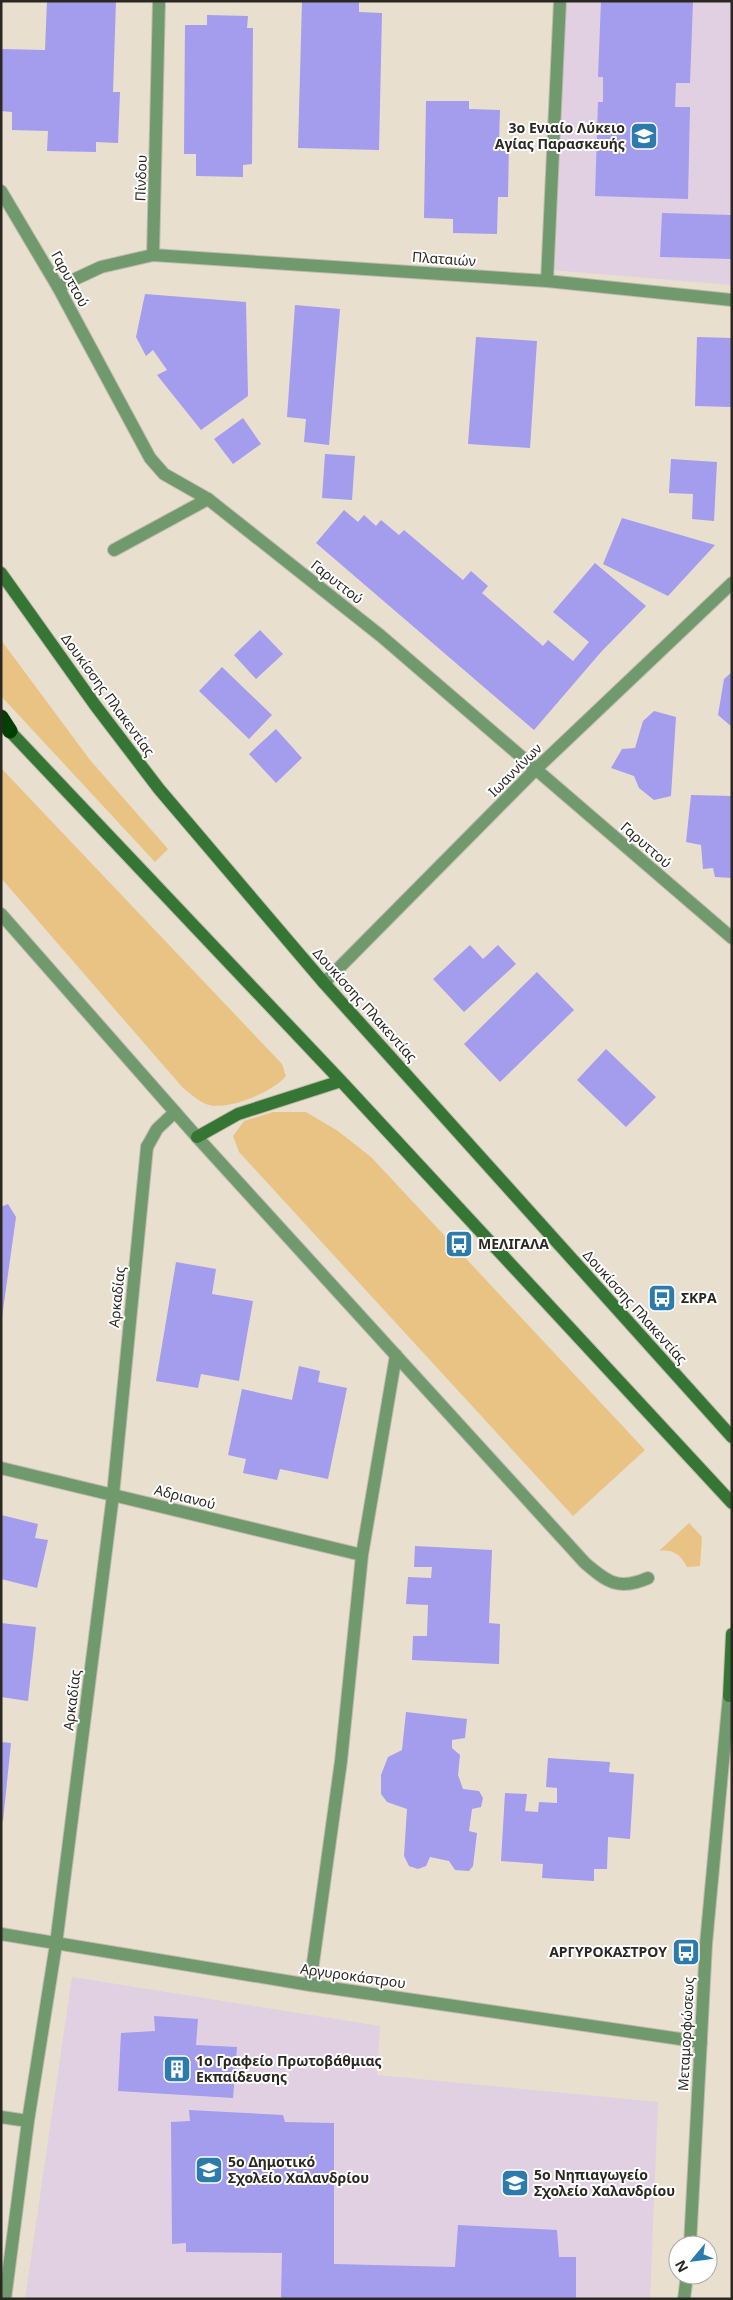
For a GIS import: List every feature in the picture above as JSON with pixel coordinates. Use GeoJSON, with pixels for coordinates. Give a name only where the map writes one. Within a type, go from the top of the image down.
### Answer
{"type":"FeatureCollection","features":[{"type":"Feature","properties":{"kind":"highway"},"geometry":{"type":"LineString","coordinates":[[1,717],[6,726]]}},
{"type":"Feature","properties":{"kind":"main road","name":"Δουκίσσης Πλακεντίας"},"geometry":{"type":"LineString","coordinates":[[1,573],[159,789],[324,983],[732,1437]]}},
{"type":"Feature","properties":{"kind":"main road"},"geometry":{"type":"LineString","coordinates":[[6,726],[341,1081],[732,1503],[732,1512]]}},
{"type":"Feature","properties":{"kind":"main road"},"geometry":{"type":"LineString","coordinates":[[197,1137],[238,1114],[341,1081]]}},
{"type":"Feature","properties":{"kind":"main road"},"geometry":{"type":"LineString","coordinates":[[730,1691],[732,1634]]}},
{"type":"Feature","properties":{"kind":"street","name":"Πίνδου"},"geometry":{"type":"LineString","coordinates":[[154,255],[158,1]]}},
{"type":"Feature","properties":{"kind":"street"},"geometry":{"type":"LineString","coordinates":[[547,281],[560,1]]}},
{"type":"Feature","properties":{"kind":"street","name":"Γαρυττού"},"geometry":{"type":"LineString","coordinates":[[1,191],[58,287],[150,458],[164,474],[208,499],[381,636],[732,938]]}},
{"type":"Feature","properties":{"kind":"street","name":"Πλαταιών"},"geometry":{"type":"LineString","coordinates":[[154,255],[547,281],[732,300]]}},
{"type":"Feature","properties":{"kind":"street"},"geometry":{"type":"LineString","coordinates":[[58,287],[101,267],[154,255]]}},
{"type":"Feature","properties":{"kind":"street"},"geometry":{"type":"LineString","coordinates":[[114,550],[208,499]]}},
{"type":"Feature","properties":{"kind":"street","name":"Ιωαννίνων"},"geometry":{"type":"LineString","coordinates":[[324,983],[536,769],[732,583]]}},
{"type":"Feature","properties":{"kind":"street"},"geometry":{"type":"LineString","coordinates":[[1,914],[197,1137],[579,1556],[600,1576],[616,1584],[633,1585],[648,1578]]}},
{"type":"Feature","properties":{"kind":"street","name":"Αρκαδίας"},"geometry":{"type":"LineString","coordinates":[[5,2299],[28,2121],[56,1944],[113,1495],[147,1146],[157,1129],[175,1112]]}},
{"type":"Feature","properties":{"kind":"street"},"geometry":{"type":"LineString","coordinates":[[310,1985],[341,1761],[362,1555],[396,1355]]}},
{"type":"Feature","properties":{"kind":"street","name":"Αδριανού"},"geometry":{"type":"LineString","coordinates":[[1,1468],[362,1555]]}},
{"type":"Feature","properties":{"kind":"street","name":"Μεταμορφώσεως"},"geometry":{"type":"LineString","coordinates":[[691,2235],[706,1944],[730,1691]]}},
{"type":"Feature","properties":{"kind":"street","name":"Μεταμορφώσεως"},"geometry":{"type":"LineString","coordinates":[[723,1765],[732,1748]]}},
{"type":"Feature","properties":{"kind":"street","name":"Αργυροκάστρου"},"geometry":{"type":"LineString","coordinates":[[1,1934],[310,1985],[701,2042]]}},
{"type":"Feature","properties":{"kind":"street"},"geometry":{"type":"LineString","coordinates":[[1,2117],[28,2121]]}},
{"type":"Feature","properties":{"kind":"street"},"geometry":{"type":"LineString","coordinates":[[684,2299],[686,2285]]}},
{"type":"Feature","properties":{"kind":"shaded area","name":"3ο Ενιαίο Λύκειο Αγίας Παρασκευής"},"geometry":{"type":"Polygon","coordinates":[[[561,1],[732,1],[732,285],[551,270],[561,1]]]}},
{"type":"Feature","properties":{"kind":"shaded area"},"geometry":{"type":"Polygon","coordinates":[[[1,640],[90,760],[168,849],[155,862],[1,696],[1,640]]]}},
{"type":"Feature","properties":{"kind":"shaded area"},"geometry":{"type":"Polygon","coordinates":[[[1,768],[282,1064],[286,1076],[280,1082],[261,1094],[239,1102],[218,1106],[202,1102],[183,1088],[1,878],[1,768]]]}},
{"type":"Feature","properties":{"kind":"shaded area"},"geometry":{"type":"Polygon","coordinates":[[[273,1112],[306,1112],[338,1131],[371,1157],[645,1450],[573,1516],[239,1152],[233,1136],[244,1121],[273,1112]]]}},
{"type":"Feature","properties":{"kind":"shaded area"},"geometry":{"type":"Polygon","coordinates":[[[689,1523],[702,1537],[700,1566],[687,1567],[676,1554],[668,1551],[659,1551],[689,1523]]]}},
{"type":"Feature","properties":{"kind":"shaded area","name":"5ο Δημοτικό Σχολείο Χαλανδρίου"},"geometry":{"type":"Polygon","coordinates":[[[72,1977],[380,2026],[377,2075],[658,2102],[650,2299],[25,2299],[72,1977]]]}},
{"type":"Feature","properties":{"kind":"building"},"geometry":{"type":"Polygon","coordinates":[[[47,1],[116,1],[113,92],[120,92],[118,143],[96,142],[96,152],[47,151],[48,131],[12,130],[12,112],[1,111],[1,49],[45,50],[47,1]]]}},
{"type":"Feature","properties":{"kind":"building"},"geometry":{"type":"Polygon","coordinates":[[[302,1],[359,1],[359,12],[382,13],[379,150],[298,148],[302,1]]]}},
{"type":"Feature","properties":{"kind":"building"},"geometry":{"type":"Polygon","coordinates":[[[601,1],[693,1],[690,83],[676,83],[675,107],[690,107],[688,199],[595,196],[598,102],[603,102],[603,77],[598,77],[601,1]]]}},
{"type":"Feature","properties":{"kind":"building"},"geometry":{"type":"Polygon","coordinates":[[[207,15],[248,16],[247,28],[253,28],[252,164],[243,165],[243,177],[196,176],[196,154],[184,154],[185,25],[207,25],[207,15]]]}},
{"type":"Feature","properties":{"kind":"building"},"geometry":{"type":"Polygon","coordinates":[[[426,101],[469,101],[469,109],[500,110],[499,142],[509,143],[508,197],[498,197],[497,234],[453,233],[453,219],[424,218],[426,101]]]}},
{"type":"Feature","properties":{"kind":"building"},"geometry":{"type":"Polygon","coordinates":[[[662,213],[732,215],[732,259],[660,257],[662,213]]]}},
{"type":"Feature","properties":{"kind":"building"},"geometry":{"type":"Polygon","coordinates":[[[145,294],[246,302],[248,396],[201,430],[157,375],[167,370],[153,350],[146,356],[136,337],[145,294]]]}},
{"type":"Feature","properties":{"kind":"building"},"geometry":{"type":"Polygon","coordinates":[[[295,305],[340,309],[329,445],[304,442],[306,419],[287,417],[295,305]]]}},
{"type":"Feature","properties":{"kind":"building"},"geometry":{"type":"Polygon","coordinates":[[[476,337],[537,341],[530,448],[468,444],[476,337]]]}},
{"type":"Feature","properties":{"kind":"building"},"geometry":{"type":"Polygon","coordinates":[[[697,337],[732,338],[732,407],[695,406],[697,337]]]}},
{"type":"Feature","properties":{"kind":"building"},"geometry":{"type":"Polygon","coordinates":[[[243,418],[261,444],[233,464],[214,439],[243,418]]]}},
{"type":"Feature","properties":{"kind":"building"},"geometry":{"type":"Polygon","coordinates":[[[325,454],[355,456],[352,500],[322,498],[325,454]]]}},
{"type":"Feature","properties":{"kind":"building"},"geometry":{"type":"Polygon","coordinates":[[[671,459],[717,462],[714,521],[692,519],[693,494],[669,493],[671,459]]]}},
{"type":"Feature","properties":{"kind":"building"},"geometry":{"type":"Polygon","coordinates":[[[344,510],[358,522],[364,515],[376,526],[381,520],[399,535],[404,530],[463,580],[471,571],[488,586],[482,593],[543,646],[548,640],[573,661],[589,642],[553,612],[595,563],[646,606],[601,652],[534,730],[316,543],[344,510]]]}},
{"type":"Feature","properties":{"kind":"building"},"geometry":{"type":"Polygon","coordinates":[[[622,518],[715,545],[668,596],[603,564],[622,518]]]}},
{"type":"Feature","properties":{"kind":"building"},"geometry":{"type":"Polygon","coordinates":[[[260,630],[283,654],[256,679],[234,655],[260,630]]]}},
{"type":"Feature","properties":{"kind":"building"},"geometry":{"type":"Polygon","coordinates":[[[222,667],[272,715],[249,739],[199,691],[222,667]]]}},
{"type":"Feature","properties":{"kind":"building"},"geometry":{"type":"Polygon","coordinates":[[[732,672],[732,727],[718,715],[724,679],[732,672]]]}},
{"type":"Feature","properties":{"kind":"building"},"geometry":{"type":"Polygon","coordinates":[[[654,711],[676,717],[671,796],[654,800],[639,788],[634,776],[611,768],[622,749],[635,748],[643,721],[654,711]]]}},
{"type":"Feature","properties":{"kind":"building"},"geometry":{"type":"Polygon","coordinates":[[[276,729],[302,758],[276,783],[249,754],[276,729]]]}},
{"type":"Feature","properties":{"kind":"building"},"geometry":{"type":"Polygon","coordinates":[[[691,795],[732,796],[732,878],[715,877],[713,868],[703,869],[701,845],[686,842],[691,795]]]}},
{"type":"Feature","properties":{"kind":"building"},"geometry":{"type":"Polygon","coordinates":[[[470,945],[483,959],[498,945],[516,964],[464,1012],[433,979],[470,945]]]}},
{"type":"Feature","properties":{"kind":"building"},"geometry":{"type":"Polygon","coordinates":[[[537,972],[574,1010],[500,1082],[464,1044],[537,972]]]}},
{"type":"Feature","properties":{"kind":"building"},"geometry":{"type":"Polygon","coordinates":[[[606,1049],[656,1097],[626,1127],[577,1080],[606,1049]]]}},
{"type":"Feature","properties":{"kind":"building"},"geometry":{"type":"Polygon","coordinates":[[[8,1204],[16,1217],[2,1317],[1,1207],[8,1204]]]}},
{"type":"Feature","properties":{"kind":"building"},"geometry":{"type":"Polygon","coordinates":[[[176,1262],[216,1269],[212,1294],[253,1301],[239,1381],[201,1374],[198,1388],[156,1381],[176,1262]]]}},
{"type":"Feature","properties":{"kind":"building"},"geometry":{"type":"Polygon","coordinates":[[[299,1366],[320,1371],[318,1382],[347,1388],[328,1479],[280,1469],[277,1480],[243,1473],[246,1459],[228,1455],[242,1389],[292,1400],[299,1366]]]}},
{"type":"Feature","properties":{"kind":"building"},"geometry":{"type":"Polygon","coordinates":[[[1,1515],[38,1524],[35,1538],[48,1540],[37,1588],[1,1579],[1,1515]]]}},
{"type":"Feature","properties":{"kind":"building"},"geometry":{"type":"Polygon","coordinates":[[[415,1546],[492,1550],[489,1623],[500,1624],[499,1664],[412,1660],[413,1636],[427,1636],[428,1605],[406,1604],[408,1577],[431,1578],[432,1567],[414,1567],[415,1546]]]}},
{"type":"Feature","properties":{"kind":"building"},"geometry":{"type":"Polygon","coordinates":[[[1,1623],[36,1627],[28,1701],[1,1697],[1,1623]]]}},
{"type":"Feature","properties":{"kind":"building"},"geometry":{"type":"Polygon","coordinates":[[[406,1712],[467,1719],[465,1738],[452,1740],[452,1748],[460,1755],[458,1775],[463,1789],[479,1791],[483,1798],[481,1807],[472,1809],[469,1831],[477,1833],[473,1866],[469,1871],[455,1870],[449,1861],[430,1857],[426,1866],[418,1869],[409,1866],[404,1856],[407,1809],[387,1802],[381,1794],[381,1775],[388,1757],[402,1750],[406,1712]]]}},
{"type":"Feature","properties":{"kind":"building"},"geometry":{"type":"Polygon","coordinates":[[[1,1742],[11,1743],[3,1821],[1,1820],[1,1742]]]}},
{"type":"Feature","properties":{"kind":"building"},"geometry":{"type":"Polygon","coordinates":[[[548,1758],[610,1762],[609,1772],[634,1774],[630,1839],[608,1837],[607,1869],[594,1869],[594,1881],[542,1878],[543,1864],[501,1861],[505,1793],[527,1794],[525,1811],[538,1812],[539,1802],[557,1803],[557,1788],[546,1787],[548,1758]]]}},
{"type":"Feature","properties":{"kind":"building","name":"1ο Γραφείο Πρωτοβάθμιας Εκπαίδευσης"},"geometry":{"type":"Polygon","coordinates":[[[154,2016],[198,2019],[196,2045],[237,2047],[233,2098],[118,2091],[121,2033],[155,2031],[154,2016]]]}},
{"type":"Feature","properties":{"kind":"building"},"geometry":{"type":"Polygon","coordinates":[[[189,2110],[283,2115],[285,2122],[334,2123],[334,2264],[455,2267],[458,2225],[557,2230],[559,2257],[576,2257],[576,2299],[281,2299],[282,2253],[186,2252],[186,2243],[172,2244],[171,2122],[190,2121],[189,2110]]]}},
{"type":"Feature","properties":{"kind":"place","name":"3ο Ενιαίο Λύκειο Αγίας Παρασκευής"},"geometry":{"type":"Point","coordinates":[644,136]}},
{"type":"Feature","properties":{"kind":"place","name":"ΜΕΛΙΓΑΛΑ"},"geometry":{"type":"Point","coordinates":[459,1244]}},
{"type":"Feature","properties":{"kind":"place","name":"ΣΚΡΑ"},"geometry":{"type":"Point","coordinates":[662,1298]}},
{"type":"Feature","properties":{"kind":"place","name":"ΑΡΓΥΡΟΚΑΣΤΡΟΥ"},"geometry":{"type":"Point","coordinates":[686,1952]}},
{"type":"Feature","properties":{"kind":"place","name":"1ο Γραφείο Πρωτοβάθμιας Εκπαίδευσης"},"geometry":{"type":"Point","coordinates":[177,2069]}},
{"type":"Feature","properties":{"kind":"place","name":"5ο Δημοτικό Σχολείο Χαλανδρίου"},"geometry":{"type":"Point","coordinates":[209,2170]}},
{"type":"Feature","properties":{"kind":"place","name":"5ο Νηπιαγωγείο Σχολείο Χαλανδρίου"},"geometry":{"type":"Point","coordinates":[515,2183]}}]}
